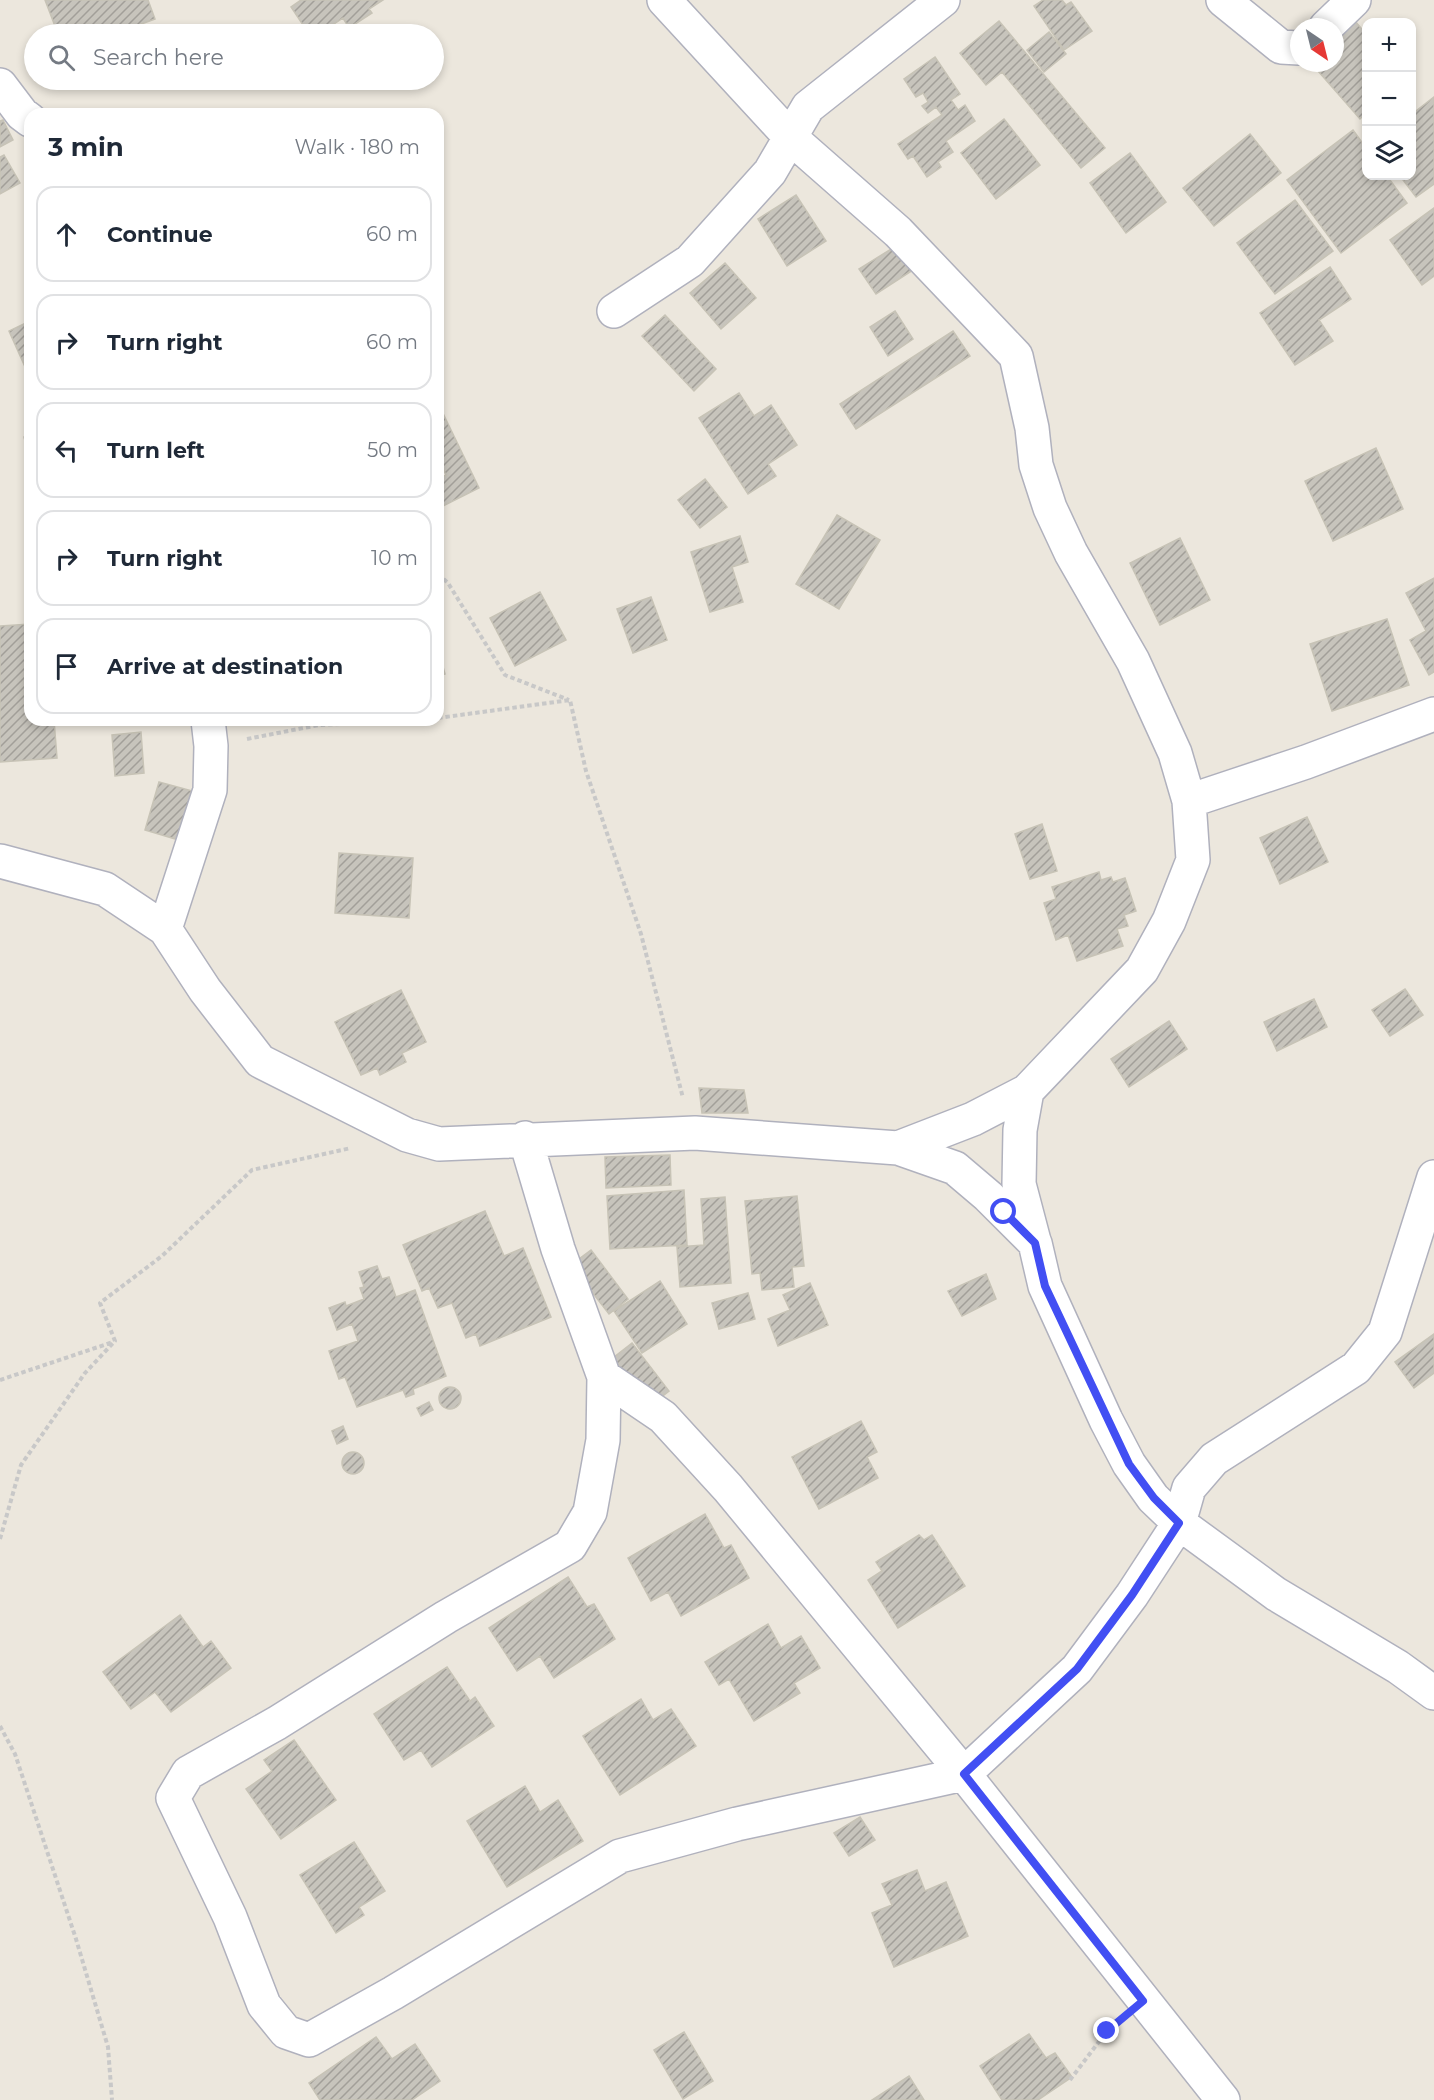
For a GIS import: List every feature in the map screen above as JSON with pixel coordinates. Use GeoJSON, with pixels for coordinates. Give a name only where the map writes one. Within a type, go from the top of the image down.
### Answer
{"type":"FeatureCollection","features":[{"type":"Feature","properties":{"kind":"street"},"geometry":{"type":"LineString","coordinates":[[664,0],[791,138],[898,232],[1016,356],[1032,428],[1036,465],[1050,508],[1071,553],[1157,709],[1175,753],[1190,801],[1193,860],[1169,921],[1142,970],[1028,1091],[974,1119],[898,1148]]}},
{"type":"Feature","properties":{"kind":"street"},"geometry":{"type":"LineString","coordinates":[[614,311],[690,261],[750,197],[791,138],[808,107],[943,0]]}},
{"type":"Feature","properties":{"kind":"street"},"geometry":{"type":"LineString","coordinates":[[1223,0],[1281,47],[1290,48]]}},
{"type":"Feature","properties":{"kind":"street"},"geometry":{"type":"LineString","coordinates":[[1335,18],[1354,0]]}},
{"type":"Feature","properties":{"kind":"street"},"geometry":{"type":"LineString","coordinates":[[0,85],[24,116]]}},
{"type":"Feature","properties":{"kind":"street"},"geometry":{"type":"LineString","coordinates":[[1190,801],[1306,762],[1434,714]]}},
{"type":"Feature","properties":{"kind":"street"},"geometry":{"type":"LineString","coordinates":[[165,929],[210,790],[209,733]]}},
{"type":"Feature","properties":{"kind":"street"},"geometry":{"type":"LineString","coordinates":[[0,861],[105,890],[165,929],[205,990],[260,1061],[407,1135],[439,1144],[525,1138],[695,1133],[898,1148],[955,1168],[988,1196],[1035,1243]]}},
{"type":"Feature","properties":{"kind":"street"},"geometry":{"type":"LineString","coordinates":[[1028,1091],[1020,1130],[1019,1184],[1045,1286],[1106,1420],[1141,1481],[1179,1523],[1276,1594],[1398,1667],[1434,1693]]}},
{"type":"Feature","properties":{"kind":"street"},"geometry":{"type":"LineString","coordinates":[[525,1138],[558,1249],[604,1377],[603,1440],[590,1512],[570,1546],[446,1617],[277,1723],[188,1773],[173,1798],[230,1917],[264,2005],[286,2032],[309,2040],[393,1993],[620,1856],[736,1824],[964,1774],[1077,1669],[1132,1595],[1179,1523],[1189,1488],[1214,1459],[1356,1368],[1385,1332],[1434,1177]]}},
{"type":"Feature","properties":{"kind":"street"},"geometry":{"type":"LineString","coordinates":[[604,1377],[663,1417],[728,1488],[964,1774],[1223,2100]]}},
{"type":"Feature","properties":{"kind":"path"},"geometry":{"type":"LineString","coordinates":[[444,579],[505,675],[570,700]]}},
{"type":"Feature","properties":{"kind":"path"},"geometry":{"type":"LineString","coordinates":[[444,717],[570,700]]}},
{"type":"Feature","properties":{"kind":"path"},"geometry":{"type":"LineString","coordinates":[[570,700],[586,771],[641,934],[675,1077],[695,1133]]}},
{"type":"Feature","properties":{"kind":"path"},"geometry":{"type":"LineString","coordinates":[[209,733],[305,726]]}},
{"type":"Feature","properties":{"kind":"path"},"geometry":{"type":"LineString","coordinates":[[115,1341],[100,1303],[162,1256],[252,1170],[352,1148]]}},
{"type":"Feature","properties":{"kind":"path"},"geometry":{"type":"LineString","coordinates":[[0,1380],[115,1341]]}},
{"type":"Feature","properties":{"kind":"path"},"geometry":{"type":"LineString","coordinates":[[0,1539],[21,1465],[85,1373],[115,1341]]}},
{"type":"Feature","properties":{"kind":"path"},"geometry":{"type":"LineString","coordinates":[[0,1726],[15,1754],[76,1939],[108,2047],[112,2100]]}},
{"type":"Feature","properties":{"kind":"path"},"geometry":{"type":"LineString","coordinates":[[1070,2080],[1107,2031],[1143,2001]]}},
{"type":"Feature","properties":{"kind":"building"},"geometry":{"type":"Polygon","coordinates":[[[45,0],[148,0],[155,19],[141,24],[54,24],[45,0]]]}},
{"type":"Feature","properties":{"kind":"building"},"geometry":{"type":"Polygon","coordinates":[[[301,0],[383,0],[369,9],[372,13],[355,24],[347,24],[343,18],[334,24],[302,24],[291,7],[301,0]]]}},
{"type":"Feature","properties":{"kind":"building"},"geometry":{"type":"Polygon","coordinates":[[[1043,0],[1062,0],[1066,5],[1071,2],[1092,31],[1064,50],[1034,6],[1043,0]]]}},
{"type":"Feature","properties":{"kind":"building"},"geometry":{"type":"Polygon","coordinates":[[[1350,15],[1362,29],[1362,117],[1360,119],[1319,72],[1344,72],[1344,20],[1350,15]]]}},
{"type":"Feature","properties":{"kind":"building"},"geometry":{"type":"Polygon","coordinates":[[[999,21],[1105,148],[1081,168],[1002,72],[986,85],[960,53],[999,21]]]}},
{"type":"Feature","properties":{"kind":"building"},"geometry":{"type":"Polygon","coordinates":[[[1049,32],[1066,54],[1044,72],[1027,50],[1049,32]]]}},
{"type":"Feature","properties":{"kind":"building"},"geometry":{"type":"Polygon","coordinates":[[[935,57],[960,94],[951,100],[958,110],[965,105],[975,121],[946,141],[953,152],[938,162],[941,167],[927,177],[913,156],[908,159],[898,144],[942,115],[936,107],[928,113],[922,106],[928,102],[923,93],[916,97],[904,79],[935,57]]]}},
{"type":"Feature","properties":{"kind":"building"},"geometry":{"type":"Polygon","coordinates":[[[1434,97],[1434,184],[1416,197],[1403,180],[1416,180],[1416,111],[1434,97]]]}},
{"type":"Feature","properties":{"kind":"building"},"geometry":{"type":"Polygon","coordinates":[[[1004,119],[1040,165],[996,199],[961,153],[1004,119]]]}},
{"type":"Feature","properties":{"kind":"building"},"geometry":{"type":"Polygon","coordinates":[[[3,120],[13,140],[0,147],[0,121],[3,120]]]}},
{"type":"Feature","properties":{"kind":"building"},"geometry":{"type":"Polygon","coordinates":[[[1353,130],[1362,142],[1362,180],[1390,180],[1407,203],[1341,253],[1287,180],[1353,130]]]}},
{"type":"Feature","properties":{"kind":"building"},"geometry":{"type":"Polygon","coordinates":[[[1250,134],[1281,173],[1214,226],[1183,188],[1250,134]]]}},
{"type":"Feature","properties":{"kind":"building"},"geometry":{"type":"Polygon","coordinates":[[[1130,153],[1166,202],[1126,233],[1090,183],[1130,153]]]}},
{"type":"Feature","properties":{"kind":"building"},"geometry":{"type":"Polygon","coordinates":[[[4,155],[20,183],[0,194],[0,157],[4,155]]]}},
{"type":"Feature","properties":{"kind":"building"},"geometry":{"type":"Polygon","coordinates":[[[796,195],[826,241],[787,266],[758,219],[796,195]]]}},
{"type":"Feature","properties":{"kind":"building"},"geometry":{"type":"Polygon","coordinates":[[[1295,200],[1333,251],[1275,294],[1237,243],[1295,200]]]}},
{"type":"Feature","properties":{"kind":"building"},"geometry":{"type":"Polygon","coordinates":[[[1434,208],[1434,276],[1422,285],[1390,240],[1434,208]]]}},
{"type":"Feature","properties":{"kind":"building"},"geometry":{"type":"Polygon","coordinates":[[[896,246],[913,270],[876,294],[859,269],[896,246]]]}},
{"type":"Feature","properties":{"kind":"building"},"geometry":{"type":"Polygon","coordinates":[[[725,263],[756,298],[721,329],[690,293],[725,263]]]}},
{"type":"Feature","properties":{"kind":"building"},"geometry":{"type":"Polygon","coordinates":[[[1330,267],[1351,299],[1319,320],[1333,341],[1295,365],[1260,313],[1330,267]]]}},
{"type":"Feature","properties":{"kind":"building"},"geometry":{"type":"Polygon","coordinates":[[[895,311],[913,339],[888,356],[870,327],[895,311]]]}},
{"type":"Feature","properties":{"kind":"building"},"geometry":{"type":"Polygon","coordinates":[[[665,315],[716,369],[694,391],[642,336],[665,315]]]}},
{"type":"Feature","properties":{"kind":"building"},"geometry":{"type":"Polygon","coordinates":[[[24,324],[24,365],[9,331],[24,324]]]}},
{"type":"Feature","properties":{"kind":"building"},"geometry":{"type":"Polygon","coordinates":[[[953,331],[970,356],[856,429],[840,404],[953,331]]]}},
{"type":"Feature","properties":{"kind":"building"},"geometry":{"type":"Polygon","coordinates":[[[739,393],[754,416],[771,405],[797,445],[768,464],[776,476],[748,494],[699,418],[739,393]]]}},
{"type":"Feature","properties":{"kind":"building"},"geometry":{"type":"Polygon","coordinates":[[[444,415],[479,488],[444,506],[444,476],[446,475],[444,471],[444,415]]]}},
{"type":"Feature","properties":{"kind":"building"},"geometry":{"type":"Polygon","coordinates":[[[1376,448],[1403,509],[1333,541],[1305,481],[1376,448]]]}},
{"type":"Feature","properties":{"kind":"building"},"geometry":{"type":"Polygon","coordinates":[[[705,479],[727,507],[700,528],[678,500],[705,479]]]}},
{"type":"Feature","properties":{"kind":"building"},"geometry":{"type":"Polygon","coordinates":[[[837,515],[880,540],[839,609],[796,584],[837,515]]]}},
{"type":"Feature","properties":{"kind":"building"},"geometry":{"type":"Polygon","coordinates":[[[740,536],[748,562],[732,567],[743,602],[710,612],[691,552],[740,536]]]}},
{"type":"Feature","properties":{"kind":"building"},"geometry":{"type":"Polygon","coordinates":[[[1180,538],[1210,600],[1160,625],[1130,563],[1180,538]]]}},
{"type":"Feature","properties":{"kind":"building"},"geometry":{"type":"Polygon","coordinates":[[[1434,578],[1434,672],[1429,675],[1410,640],[1426,631],[1406,593],[1434,578]]]}},
{"type":"Feature","properties":{"kind":"building"},"geometry":{"type":"Polygon","coordinates":[[[540,592],[566,640],[515,666],[490,618],[540,592]]]}},
{"type":"Feature","properties":{"kind":"building"},"geometry":{"type":"Polygon","coordinates":[[[651,597],[667,640],[633,653],[617,609],[651,597]]]}},
{"type":"Feature","properties":{"kind":"building"},"geometry":{"type":"Polygon","coordinates":[[[1387,619],[1409,685],[1332,711],[1310,644],[1387,619]]]}},
{"type":"Feature","properties":{"kind":"building"},"geometry":{"type":"Polygon","coordinates":[[[24,624],[24,726],[54,726],[57,758],[0,762],[0,626],[24,624]]]}},
{"type":"Feature","properties":{"kind":"building"},"geometry":{"type":"Polygon","coordinates":[[[141,732],[144,773],[115,776],[112,735],[141,732]]]}},
{"type":"Feature","properties":{"kind":"building"},"geometry":{"type":"Polygon","coordinates":[[[159,782],[196,792],[182,841],[145,830],[159,782]]]}},
{"type":"Feature","properties":{"kind":"building"},"geometry":{"type":"Polygon","coordinates":[[[1307,817],[1328,862],[1280,884],[1260,838],[1307,817]]]}},
{"type":"Feature","properties":{"kind":"building"},"geometry":{"type":"Polygon","coordinates":[[[1042,824],[1057,871],[1030,879],[1015,834],[1042,824]]]}},
{"type":"Feature","properties":{"kind":"building"},"geometry":{"type":"Polygon","coordinates":[[[339,853],[413,858],[409,918],[335,913],[339,853]]]}},
{"type":"Feature","properties":{"kind":"building"},"geometry":{"type":"Polygon","coordinates":[[[1099,872],[1101,880],[1111,877],[1113,882],[1125,878],[1136,911],[1124,915],[1128,926],[1117,929],[1123,946],[1077,961],[1068,935],[1056,940],[1044,903],[1056,899],[1052,887],[1099,872]]]}},
{"type":"Feature","properties":{"kind":"building"},"geometry":{"type":"Polygon","coordinates":[[[1405,989],[1423,1015],[1390,1036],[1372,1010],[1405,989]]]}},
{"type":"Feature","properties":{"kind":"building"},"geometry":{"type":"Polygon","coordinates":[[[401,990],[426,1042],[402,1053],[406,1062],[380,1075],[377,1068],[361,1075],[335,1022],[401,990]]]}},
{"type":"Feature","properties":{"kind":"building"},"geometry":{"type":"Polygon","coordinates":[[[1314,999],[1327,1027],[1277,1051],[1264,1022],[1314,999]]]}},
{"type":"Feature","properties":{"kind":"building"},"geometry":{"type":"Polygon","coordinates":[[[1169,1021],[1187,1049],[1129,1087],[1111,1059],[1169,1021]]]}},
{"type":"Feature","properties":{"kind":"building"},"geometry":{"type":"Polygon","coordinates":[[[699,1088],[744,1090],[748,1113],[702,1113],[699,1088]]]}},
{"type":"Feature","properties":{"kind":"building"},"geometry":{"type":"Polygon","coordinates":[[[670,1155],[671,1185],[606,1188],[605,1157],[670,1155]]]}},
{"type":"Feature","properties":{"kind":"building"},"geometry":{"type":"Polygon","coordinates":[[[684,1190],[687,1245],[610,1249],[607,1196],[684,1190]]]}},
{"type":"Feature","properties":{"kind":"building"},"geometry":{"type":"Polygon","coordinates":[[[797,1196],[804,1266],[792,1267],[794,1287],[762,1290],[760,1273],[752,1274],[745,1201],[797,1196]]]}},
{"type":"Feature","properties":{"kind":"building"},"geometry":{"type":"Polygon","coordinates":[[[725,1197],[731,1283],[680,1287],[677,1247],[704,1245],[701,1199],[725,1197]]]}},
{"type":"Feature","properties":{"kind":"building"},"geometry":{"type":"Polygon","coordinates":[[[485,1211],[504,1256],[523,1248],[551,1317],[480,1346],[476,1334],[466,1338],[452,1303],[438,1308],[429,1288],[422,1291],[403,1245],[485,1211]]]}},
{"type":"Feature","properties":{"kind":"building"},"geometry":{"type":"Polygon","coordinates":[[[591,1250],[628,1299],[609,1314],[571,1265],[591,1250]]]}},
{"type":"Feature","properties":{"kind":"building"},"geometry":{"type":"Polygon","coordinates":[[[377,1266],[382,1279],[389,1277],[396,1297],[415,1290],[446,1376],[413,1389],[414,1394],[406,1397],[403,1390],[357,1407],[345,1377],[339,1379],[329,1351],[358,1341],[352,1324],[337,1330],[329,1308],[345,1302],[346,1306],[364,1299],[360,1288],[364,1287],[359,1272],[377,1266]]]}},
{"type":"Feature","properties":{"kind":"building"},"geometry":{"type":"Polygon","coordinates":[[[986,1274],[996,1299],[962,1316],[948,1291],[986,1274]]]}},
{"type":"Feature","properties":{"kind":"building"},"geometry":{"type":"Polygon","coordinates":[[[660,1281],[687,1324],[642,1353],[614,1311],[660,1281]]]}},
{"type":"Feature","properties":{"kind":"building"},"geometry":{"type":"Polygon","coordinates":[[[810,1283],[828,1325],[778,1346],[768,1319],[790,1310],[783,1295],[810,1283]]]}},
{"type":"Feature","properties":{"kind":"building"},"geometry":{"type":"Polygon","coordinates":[[[748,1293],[755,1319],[719,1329],[712,1303],[748,1293]]]}},
{"type":"Feature","properties":{"kind":"building"},"geometry":{"type":"Polygon","coordinates":[[[1434,1334],[1434,1373],[1414,1388],[1395,1362],[1434,1334]]]}},
{"type":"Feature","properties":{"kind":"building"},"geometry":{"type":"Polygon","coordinates":[[[632,1343],[669,1391],[650,1406],[613,1358],[632,1343]]]}},
{"type":"Feature","properties":{"kind":"building"},"geometry":{"type":"Polygon","coordinates":[[[450,1387],[458,1390],[461,1398],[458,1406],[450,1409],[442,1406],[439,1398],[442,1390],[450,1387]]]}},
{"type":"Feature","properties":{"kind":"building"},"geometry":{"type":"Polygon","coordinates":[[[429,1402],[433,1410],[421,1416],[417,1408],[429,1402]]]}},
{"type":"Feature","properties":{"kind":"building"},"geometry":{"type":"Polygon","coordinates":[[[861,1421],[877,1452],[867,1457],[878,1478],[819,1509],[792,1457],[861,1421]]]}},
{"type":"Feature","properties":{"kind":"building"},"geometry":{"type":"Polygon","coordinates":[[[343,1426],[348,1439],[337,1444],[332,1431],[343,1426]]]}},
{"type":"Feature","properties":{"kind":"building"},"geometry":{"type":"Polygon","coordinates":[[[349,1452],[357,1452],[364,1459],[364,1467],[357,1474],[349,1474],[342,1467],[342,1459],[349,1452]]]}},
{"type":"Feature","properties":{"kind":"building"},"geometry":{"type":"Polygon","coordinates":[[[705,1514],[724,1548],[731,1545],[749,1578],[681,1616],[668,1592],[651,1601],[628,1558],[705,1514]]]}},
{"type":"Feature","properties":{"kind":"building"},"geometry":{"type":"Polygon","coordinates":[[[919,1535],[924,1540],[932,1535],[965,1586],[898,1628],[868,1580],[882,1571],[876,1562],[919,1535]]]}},
{"type":"Feature","properties":{"kind":"building"},"geometry":{"type":"Polygon","coordinates":[[[568,1577],[587,1607],[594,1604],[615,1639],[554,1678],[540,1656],[517,1671],[489,1628],[568,1577]]]}},
{"type":"Feature","properties":{"kind":"building"},"geometry":{"type":"Polygon","coordinates":[[[180,1615],[203,1647],[211,1641],[231,1668],[171,1712],[155,1692],[131,1709],[103,1672],[180,1615]]]}},
{"type":"Feature","properties":{"kind":"building"},"geometry":{"type":"Polygon","coordinates":[[[768,1624],[781,1648],[801,1636],[820,1668],[794,1683],[800,1693],[754,1721],[729,1679],[719,1685],[705,1662],[768,1624]]]}},
{"type":"Feature","properties":{"kind":"building"},"geometry":{"type":"Polygon","coordinates":[[[447,1667],[470,1701],[475,1697],[494,1726],[432,1767],[421,1750],[404,1760],[374,1714],[447,1667]]]}},
{"type":"Feature","properties":{"kind":"building"},"geometry":{"type":"Polygon","coordinates":[[[641,1699],[653,1720],[671,1709],[696,1746],[620,1795],[583,1736],[641,1699]]]}},
{"type":"Feature","properties":{"kind":"building"},"geometry":{"type":"Polygon","coordinates":[[[294,1740],[336,1800],[281,1839],[246,1789],[272,1771],[264,1760],[294,1740]]]}},
{"type":"Feature","properties":{"kind":"building"},"geometry":{"type":"Polygon","coordinates":[[[525,1786],[540,1812],[558,1800],[583,1841],[507,1887],[467,1821],[525,1786]]]}},
{"type":"Feature","properties":{"kind":"building"},"geometry":{"type":"Polygon","coordinates":[[[860,1817],[875,1840],[849,1856],[834,1833],[860,1817]]]}},
{"type":"Feature","properties":{"kind":"building"},"geometry":{"type":"Polygon","coordinates":[[[354,1842],[385,1891],[359,1907],[364,1915],[336,1933],[300,1875],[354,1842]]]}},
{"type":"Feature","properties":{"kind":"building"},"geometry":{"type":"Polygon","coordinates":[[[917,1870],[925,1891],[946,1882],[968,1936],[894,1967],[872,1913],[892,1905],[882,1884],[917,1870]]]}},
{"type":"Feature","properties":{"kind":"building"},"geometry":{"type":"Polygon","coordinates":[[[684,2032],[713,2081],[683,2099],[654,2050],[684,2032]]]}},
{"type":"Feature","properties":{"kind":"building"},"geometry":{"type":"Polygon","coordinates":[[[1029,2034],[1046,2058],[1055,2053],[1072,2077],[1038,2100],[1002,2100],[980,2066],[1029,2034]]]}},
{"type":"Feature","properties":{"kind":"building"},"geometry":{"type":"Polygon","coordinates":[[[376,2037],[392,2059],[415,2044],[440,2081],[412,2100],[320,2100],[309,2083],[376,2037]]]}},
{"type":"Feature","properties":{"kind":"building"},"geometry":{"type":"Polygon","coordinates":[[[909,2076],[924,2100],[872,2100],[909,2076]]]}},
{"type":"Feature","properties":{"kind":"route"},"geometry":{"type":"LineString","coordinates":[[1004,1212],[1035,1243],[1045,1286],[1106,1420],[1129,1464],[1154,1498],[1179,1523],[1132,1595],[1077,1669],[964,1774],[1143,2001],[1107,2031]]}}]}
